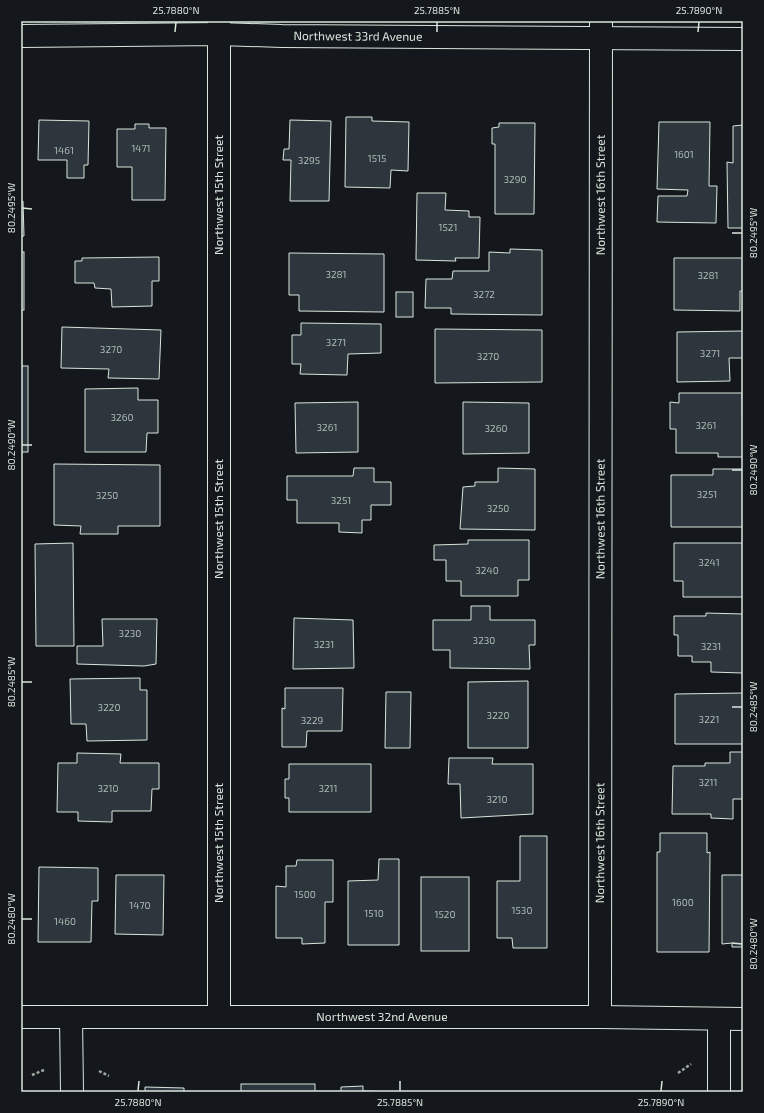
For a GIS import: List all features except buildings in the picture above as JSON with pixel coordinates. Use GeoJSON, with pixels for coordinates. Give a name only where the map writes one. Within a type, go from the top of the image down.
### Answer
{"type":"FeatureCollection","features":[{"type":"Feature","properties":{"kind":"street","name":"Northwest 33rd Avenue"},"geometry":{"type":"LineString","coordinates":[[21,36],[69,28],[219,28],[290,36],[601,30],[743,39]]}},
{"type":"Feature","properties":{"kind":"street","name":"Northwest 15th Street"},"geometry":{"type":"LineString","coordinates":[[219,28],[219,1016]]}},
{"type":"Feature","properties":{"kind":"street","name":"Northwest 16th Street"},"geometry":{"type":"LineString","coordinates":[[600,1017],[601,30]]}},
{"type":"Feature","properties":{"kind":"street","name":"Northwest 32nd Avenue"},"geometry":{"type":"LineString","coordinates":[[21,1017],[600,1017],[743,1019]]}},
{"type":"Feature","properties":{"kind":"street"},"geometry":{"type":"LineString","coordinates":[[71,1017],[72,1092]]}},
{"type":"Feature","properties":{"kind":"street"},"geometry":{"type":"LineString","coordinates":[[719,1019],[719,1092]]}},
{"type":"Feature","properties":{"kind":"path"},"geometry":{"type":"LineString","coordinates":[[678,1073],[696,1060]]}},
{"type":"Feature","properties":{"kind":"path"},"geometry":{"type":"LineString","coordinates":[[32,1075],[50,1067]]}}]}
